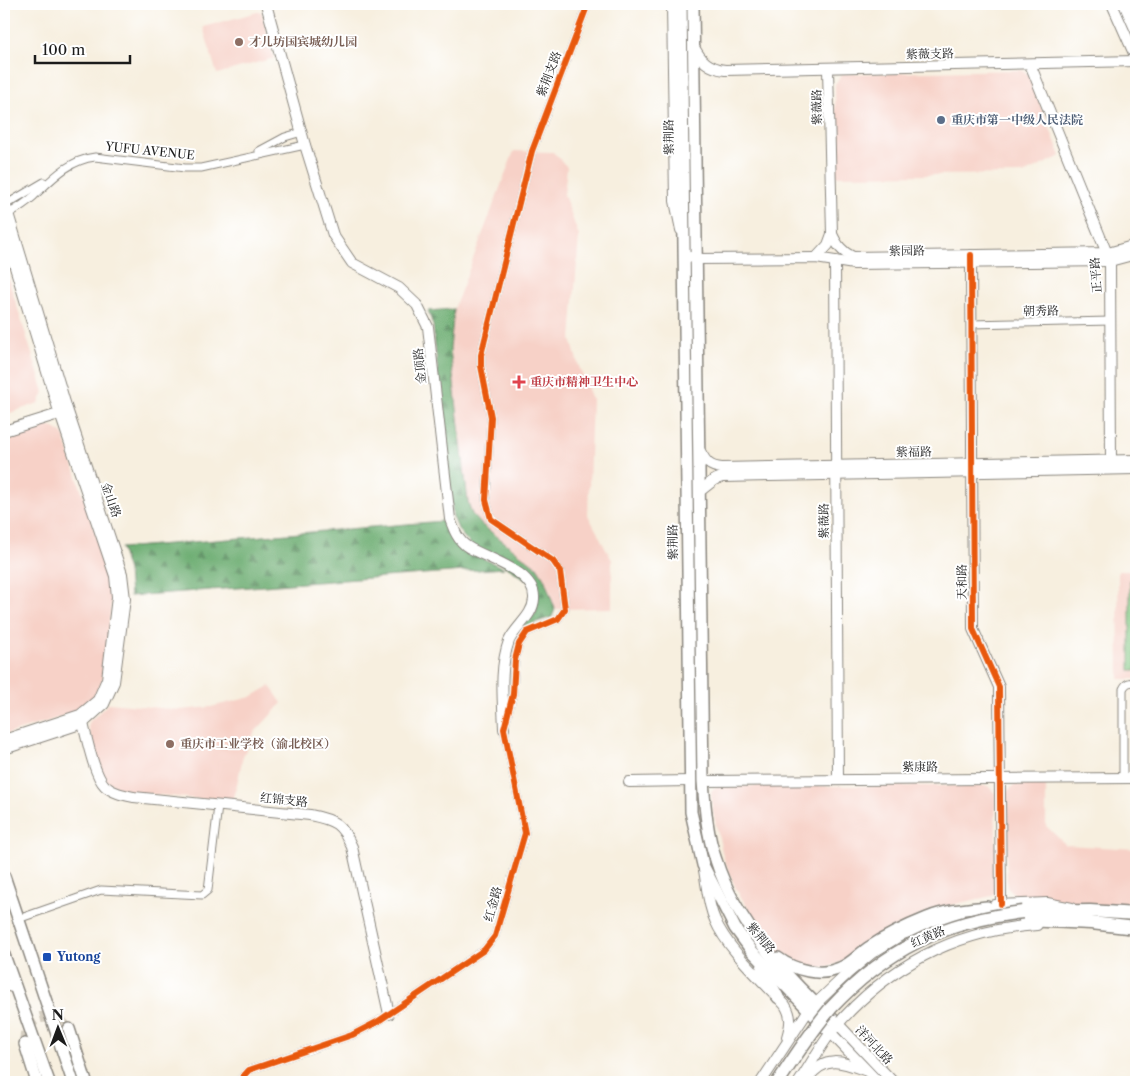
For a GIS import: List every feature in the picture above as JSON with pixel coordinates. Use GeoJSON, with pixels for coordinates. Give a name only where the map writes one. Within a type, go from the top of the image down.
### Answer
{"type":"FeatureCollection","features":[{"type":"Feature","properties":{"kind":"highway","name":"红黄路"},"geometry":{"type":"LineString","coordinates":[[778,1082],[805,1042],[831,1009],[879,964],[907,946],[935,933],[964,923],[998,915],[1090,917],[1136,914]]}},
{"type":"Feature","properties":{"kind":"highway","name":"红黄路"},"geometry":{"type":"LineString","coordinates":[[788,1082],[836,1014],[885,970],[911,953],[939,940],[967,930],[1024,916]]}},
{"type":"Feature","properties":{"kind":"highway","name":"红黄路"},"geometry":{"type":"LineString","coordinates":[[1090,917],[1136,928]]}},
{"type":"Feature","properties":{"kind":"main road","name":"紫荆路"},"geometry":{"type":"LineString","coordinates":[[681,4],[691,812],[702,864],[735,928],[757,948],[811,1007],[834,1029]]}},
{"type":"Feature","properties":{"kind":"main road","name":"紫荆路"},"geometry":{"type":"LineString","coordinates":[[693,4],[703,781],[706,812],[716,860],[757,948]]}},
{"type":"Feature","properties":{"kind":"main road"},"geometry":{"type":"LineString","coordinates":[[4,876],[73,1082]]}},
{"type":"Feature","properties":{"kind":"main road"},"geometry":{"type":"LineString","coordinates":[[757,948],[793,967],[813,971],[832,971],[846,965],[868,948],[926,918],[951,910],[987,907]]}},
{"type":"Feature","properties":{"kind":"main road"},"geometry":{"type":"LineString","coordinates":[[757,948],[778,997]]}},
{"type":"Feature","properties":{"kind":"main road"},"geometry":{"type":"LineString","coordinates":[[4,959],[49,1082]]}},
{"type":"Feature","properties":{"kind":"main road"},"geometry":{"type":"LineString","coordinates":[[69,1030],[86,1082]]}},
{"type":"Feature","properties":{"kind":"main road"},"geometry":{"type":"LineString","coordinates":[[25,1044],[37,1082]]}},
{"type":"Feature","properties":{"kind":"street","name":"金顶路"},"geometry":{"type":"LineString","coordinates":[[266,4],[305,145],[333,235],[352,263],[399,288],[417,305],[428,327],[450,519],[455,534],[467,546],[520,574],[530,585],[534,598],[530,614],[518,625],[509,642],[504,664],[502,687],[504,729]]}},
{"type":"Feature","properties":{"kind":"street","name":"紫荆支路"},"geometry":{"type":"LineString","coordinates":[[565,609],[560,572],[554,561],[491,519],[486,500],[491,417],[481,366],[481,354],[532,151],[588,4]]}},
{"type":"Feature","properties":{"kind":"street"},"geometry":{"type":"LineString","coordinates":[[672,4],[675,201],[684,247],[689,257],[696,260]]}},
{"type":"Feature","properties":{"kind":"street"},"geometry":{"type":"LineString","coordinates":[[1112,4],[1136,60]]}},
{"type":"Feature","properties":{"kind":"street"},"geometry":{"type":"LineString","coordinates":[[1124,4],[1136,31]]}},
{"type":"Feature","properties":{"kind":"street","name":"紫薇支路"},"geometry":{"type":"LineString","coordinates":[[694,47],[700,58],[707,64],[716,69],[725,70],[1117,62],[1136,60]]}},
{"type":"Feature","properties":{"kind":"street"},"geometry":{"type":"LineString","coordinates":[[1117,62],[1136,68]]}},
{"type":"Feature","properties":{"kind":"street","name":"正平路"},"geometry":{"type":"LineString","coordinates":[[1030,64],[1109,257],[1111,465]]}},
{"type":"Feature","properties":{"kind":"street","name":"紫薇路"},"geometry":{"type":"LineString","coordinates":[[828,69],[832,234]]}},
{"type":"Feature","properties":{"kind":"street","name":"YUFU AVENUE"},"geometry":{"type":"LineString","coordinates":[[6,206],[41,184],[70,161],[83,155],[96,154],[201,164],[263,150],[284,138],[302,132]]}},
{"type":"Feature","properties":{"kind":"street","name":"YUFU AVENUE"},"geometry":{"type":"LineString","coordinates":[[6,206],[32,198],[72,164],[82,159],[95,157],[185,168],[201,168],[305,145]]}},
{"type":"Feature","properties":{"kind":"street","name":"金山路"},"geometry":{"type":"LineString","coordinates":[[4,740],[82,719],[98,700],[107,679],[117,597],[115,576],[66,432],[63,409],[6,206]]}},
{"type":"Feature","properties":{"kind":"street","name":"金山路"},"geometry":{"type":"LineString","coordinates":[[4,231],[63,409],[122,574],[125,599],[114,682],[104,704],[82,719],[4,749]]}},
{"type":"Feature","properties":{"kind":"street"},"geometry":{"type":"LineString","coordinates":[[816,258],[828,245],[832,234]]}},
{"type":"Feature","properties":{"kind":"street","name":"紫园路"},"geometry":{"type":"LineString","coordinates":[[832,234],[844,253],[854,256],[971,259]]}},
{"type":"Feature","properties":{"kind":"street","name":"紫园路"},"geometry":{"type":"LineString","coordinates":[[1109,257],[1136,244]]}},
{"type":"Feature","properties":{"kind":"street","name":"紫园路"},"geometry":{"type":"LineString","coordinates":[[696,260],[816,258],[854,264],[971,259],[1109,257],[1136,254]]}},
{"type":"Feature","properties":{"kind":"street","name":"天和路"},"geometry":{"type":"LineString","coordinates":[[971,259],[973,630],[999,687],[1000,904]]}},
{"type":"Feature","properties":{"kind":"street","name":"紫薇路"},"geometry":{"type":"LineString","coordinates":[[835,261],[838,780]]}},
{"type":"Feature","properties":{"kind":"street","name":"朝秀路"},"geometry":{"type":"LineString","coordinates":[[971,324],[1111,321]]}},
{"type":"Feature","properties":{"kind":"street"},"geometry":{"type":"LineString","coordinates":[[4,431],[36,421],[63,409]]}},
{"type":"Feature","properties":{"kind":"street"},"geometry":{"type":"LineString","coordinates":[[4,426],[63,409]]}},
{"type":"Feature","properties":{"kind":"street"},"geometry":{"type":"LineString","coordinates":[[36,421],[55,424],[66,432]]}},
{"type":"Feature","properties":{"kind":"street","name":"紫福路"},"geometry":{"type":"LineString","coordinates":[[700,451],[705,461],[713,468],[836,470],[1111,465],[1136,468]]}},
{"type":"Feature","properties":{"kind":"street","name":"紫福路"},"geometry":{"type":"LineString","coordinates":[[1111,465],[1136,460]]}},
{"type":"Feature","properties":{"kind":"street","name":"紫福路"},"geometry":{"type":"LineString","coordinates":[[700,491],[714,480],[722,477],[836,470]]}},
{"type":"Feature","properties":{"kind":"street","name":"红金路"},"geometry":{"type":"LineString","coordinates":[[238,1082],[249,1070],[352,1036],[389,1014],[484,950],[496,936],[525,832],[504,729],[513,694],[514,660],[519,644],[527,632],[558,619],[565,609]]}},
{"type":"Feature","properties":{"kind":"street"},"geometry":{"type":"LineString","coordinates":[[1123,778],[1123,689],[1130,682],[1136,682]]}},
{"type":"Feature","properties":{"kind":"street","name":"红锦支路"},"geometry":{"type":"LineString","coordinates":[[82,719],[98,776],[106,786],[120,794],[328,818],[345,831],[352,847],[389,1014]]}},
{"type":"Feature","properties":{"kind":"street","name":"紫康路"},"geometry":{"type":"LineString","coordinates":[[703,781],[1136,778]]}},
{"type":"Feature","properties":{"kind":"street"},"geometry":{"type":"LineString","coordinates":[[629,782],[690,781]]}},
{"type":"Feature","properties":{"kind":"street"},"geometry":{"type":"LineString","coordinates":[[18,919],[101,890],[202,895],[208,890],[218,806]]}},
{"type":"Feature","properties":{"kind":"street"},"geometry":{"type":"LineString","coordinates":[[702,864],[710,903],[715,920],[722,933],[778,997],[789,1013],[791,1021],[784,1046]]}},
{"type":"Feature","properties":{"kind":"street"},"geometry":{"type":"LineString","coordinates":[[761,1082],[811,1007],[872,953],[903,934],[955,915],[1000,904],[1047,903],[1090,917]]}},
{"type":"Feature","properties":{"kind":"street"},"geometry":{"type":"LineString","coordinates":[[799,1082],[834,1029],[866,996],[917,958],[971,935],[1090,917]]}},
{"type":"Feature","properties":{"kind":"street"},"geometry":{"type":"LineString","coordinates":[[4,985],[16,988]]}},
{"type":"Feature","properties":{"kind":"street","name":"洋河北路"},"geometry":{"type":"LineString","coordinates":[[834,1029],[878,1082]]}},
{"type":"Feature","properties":{"kind":"street","name":"洋河北路"},"geometry":{"type":"LineString","coordinates":[[834,1029],[892,1082]]}},
{"type":"Feature","properties":{"kind":"street"},"geometry":{"type":"LineString","coordinates":[[804,1082],[820,1065],[829,1062],[847,1064],[867,1071]]}},
{"type":"Feature","properties":{"kind":"shaded area","name":"才儿坊国宾城幼儿园"},"geometry":{"type":"Polygon","coordinates":[[[261,11],[274,58],[217,74],[203,27],[261,11]]]}},
{"type":"Feature","properties":{"kind":"shaded area","name":"重庆市第一中级人民法院"},"geometry":{"type":"Polygon","coordinates":[[[1021,70],[1028,74],[1061,156],[1023,174],[836,176],[835,84],[843,74],[1021,70]]]}},
{"type":"Feature","properties":{"kind":"shaded area","name":"重庆市精神卫生中心"},"geometry":{"type":"Polygon","coordinates":[[[514,151],[553,152],[567,167],[564,195],[579,236],[571,339],[578,364],[592,399],[588,515],[612,560],[612,608],[555,609],[549,589],[482,525],[472,514],[468,502],[450,349],[454,309],[514,151]]]}},
{"type":"Feature","properties":{"kind":"shaded area"},"geometry":{"type":"Polygon","coordinates":[[[4,265],[44,392],[39,403],[4,415],[4,265]]]}},
{"type":"Feature","properties":{"kind":"shaded area"},"geometry":{"type":"Polygon","coordinates":[[[46,426],[54,428],[63,434],[110,578],[112,596],[103,678],[96,696],[80,711],[4,735],[4,438],[37,427],[46,426]]]}},
{"type":"Feature","properties":{"kind":"shaded area"},"geometry":{"type":"Polygon","coordinates":[[[1118,571],[1136,571],[1136,679],[1119,679],[1118,571]]]}},
{"type":"Feature","properties":{"kind":"shaded area","name":"重庆市工业学校（渝北校区）"},"geometry":{"type":"Polygon","coordinates":[[[270,686],[282,703],[254,733],[243,756],[233,803],[120,789],[108,783],[101,772],[88,726],[90,721],[109,703],[180,710],[211,707],[251,697],[270,686]]]}},
{"type":"Feature","properties":{"kind":"shaded area"},"geometry":{"type":"Polygon","coordinates":[[[1046,784],[1046,826],[1066,845],[1136,849],[1136,906],[1120,908],[1051,898],[1016,896],[1007,887],[1006,792],[1014,785],[1046,784]]]}},
{"type":"Feature","properties":{"kind":"shaded area"},"geometry":{"type":"Polygon","coordinates":[[[717,786],[988,786],[995,793],[997,890],[992,896],[955,904],[923,914],[842,962],[827,967],[801,966],[781,955],[759,926],[736,889],[723,856],[713,811],[711,791],[717,786]]]}},
{"type":"Feature","properties":{"kind":"green space"},"geometry":{"type":"Polygon","coordinates":[[[454,309],[450,349],[468,502],[472,514],[482,525],[537,567],[544,578],[555,609],[552,617],[524,629],[522,626],[536,613],[537,597],[532,583],[470,544],[459,531],[453,517],[433,325],[428,311],[454,309]]]}},
{"type":"Feature","properties":{"kind":"green space"},"geometry":{"type":"Polygon","coordinates":[[[443,521],[461,546],[504,568],[130,596],[128,571],[121,548],[443,521]]]}},
{"type":"Feature","properties":{"kind":"green space"},"geometry":{"type":"Polygon","coordinates":[[[1130,580],[1136,580],[1136,670],[1130,670],[1130,580]]]}},
{"type":"Feature","properties":{"kind":"tunnel"},"geometry":{"type":"LineString","coordinates":[[25,1044],[26,1033],[34,1020],[46,1017],[52,1018],[58,1020],[69,1029]]}},
{"type":"Feature","properties":{"kind":"cycle path"},"geometry":{"type":"LineString","coordinates":[[238,1082],[249,1070],[352,1035],[377,1022],[484,950],[495,936],[525,833],[504,729],[513,694],[515,660],[519,644],[527,632],[558,619],[565,609],[560,571],[553,561],[491,519],[486,500],[491,417],[481,366],[481,355],[532,151],[588,4]]}},
{"type":"Feature","properties":{"kind":"cycle path"},"geometry":{"type":"LineString","coordinates":[[971,255],[973,629],[999,687],[1001,904]]}},
{"type":"Feature","properties":{"kind":"place","name":"才儿坊国宾城幼儿园"},"geometry":{"type":"Point","coordinates":[239,42]}},
{"type":"Feature","properties":{"kind":"place","name":"重庆市第一中级人民法院"},"geometry":{"type":"Point","coordinates":[941,120]}},
{"type":"Feature","properties":{"kind":"place","name":"重庆市精神卫生中心"},"geometry":{"type":"Point","coordinates":[519,382]}},
{"type":"Feature","properties":{"kind":"place","name":"重庆市工业学校（渝北校区）"},"geometry":{"type":"Point","coordinates":[170,744]}},
{"type":"Feature","properties":{"kind":"place","name":"Yutong"},"geometry":{"type":"Point","coordinates":[47,957]}}]}
